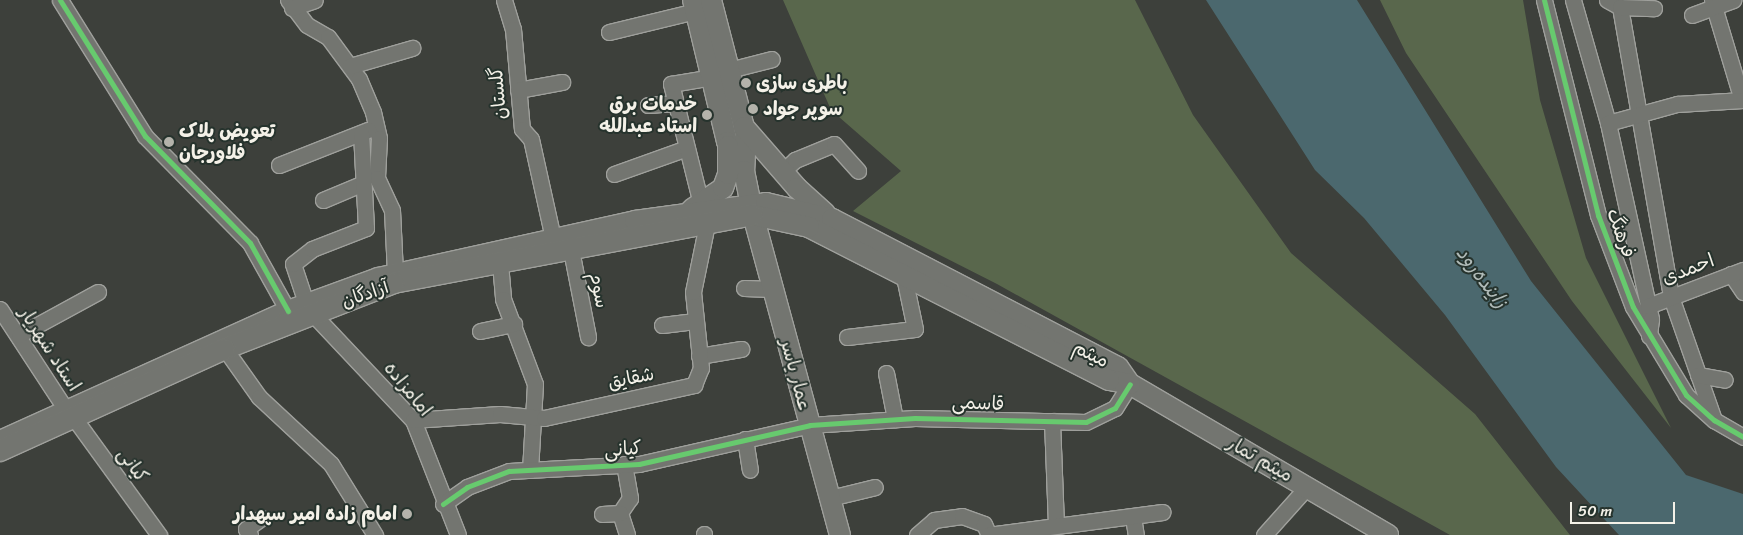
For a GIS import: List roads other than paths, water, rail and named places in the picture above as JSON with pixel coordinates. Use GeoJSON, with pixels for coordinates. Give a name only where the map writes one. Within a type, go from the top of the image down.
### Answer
{"type":"FeatureCollection","features":[{"type":"Feature","properties":{"kind":"main road","name":"عمار یاسر"},"geometry":{"type":"LineString","coordinates":[[700,4],[721,73],[744,127],[744,171],[752,209],[840,535]]}},
{"type":"Feature","properties":{"kind":"main road","name":"عمار یاسر"},"geometry":{"type":"LineString","coordinates":[[721,73],[728,142],[744,171]]}},
{"type":"Feature","properties":{"kind":"main road"},"geometry":{"type":"LineString","coordinates":[[744,127],[782,172],[832,219]]}},
{"type":"Feature","properties":{"kind":"main road"},"geometry":{"type":"LineString","coordinates":[[679,215],[701,204],[723,188],[728,174],[728,142]]}},
{"type":"Feature","properties":{"kind":"main road","name":"میثم"},"geometry":{"type":"LineString","coordinates":[[752,209],[792,207],[832,219],[1118,367],[1130,384]]}},
{"type":"Feature","properties":{"kind":"main road","name":"آزادگان"},"geometry":{"type":"LineString","coordinates":[[0,450],[70,414],[302,309],[395,274],[553,238],[679,215],[752,209]]}},
{"type":"Feature","properties":{"kind":"main road","name":"آزادگان"},"geometry":{"type":"LineString","coordinates":[[0,441],[70,414],[225,349],[302,309],[394,283],[707,224],[752,209]]}},
{"type":"Feature","properties":{"kind":"main road","name":"میثم"},"geometry":{"type":"LineString","coordinates":[[752,209],[809,227],[903,272],[1109,380],[1130,384]]}},
{"type":"Feature","properties":{"kind":"main road","name":"میثم تمار"},"geometry":{"type":"LineString","coordinates":[[1130,384],[1388,535]]}},
{"type":"Feature","properties":{"kind":"street"},"geometry":{"type":"LineString","coordinates":[[60,0],[145,136],[250,244],[302,309]]}},
{"type":"Feature","properties":{"kind":"street"},"geometry":{"type":"LineString","coordinates":[[315,0],[290,4],[307,25],[328,37],[350,66],[377,127],[377,178],[392,210],[395,274]]}},
{"type":"Feature","properties":{"kind":"street","name":"گلستان"},"geometry":{"type":"LineString","coordinates":[[504,0],[513,29],[522,129],[531,139],[553,238]]}},
{"type":"Feature","properties":{"kind":"street","name":"فرهنگ"},"geometry":{"type":"LineString","coordinates":[[1544,0],[1598,216],[1649,336],[1686,395],[1714,420],[1743,437]]}},
{"type":"Feature","properties":{"kind":"street","name":"فرهنگ"},"geometry":{"type":"LineString","coordinates":[[1573,0],[1608,123],[1648,306],[1649,336]]}},
{"type":"Feature","properties":{"kind":"street"},"geometry":{"type":"LineString","coordinates":[[1692,15],[1714,4],[1733,0]]}},
{"type":"Feature","properties":{"kind":"street"},"geometry":{"type":"LineString","coordinates":[[609,32],[700,4]]}},
{"type":"Feature","properties":{"kind":"street"},"geometry":{"type":"LineString","coordinates":[[1654,8],[1613,4],[1639,112],[1671,297],[1714,420]]}},
{"type":"Feature","properties":{"kind":"street"},"geometry":{"type":"LineString","coordinates":[[1608,123],[1639,112],[1742,100],[1714,4]]}},
{"type":"Feature","properties":{"kind":"street"},"geometry":{"type":"LineString","coordinates":[[350,66],[412,48]]}},
{"type":"Feature","properties":{"kind":"street"},"geometry":{"type":"LineString","coordinates":[[701,204],[671,84],[772,59]]}},
{"type":"Feature","properties":{"kind":"street"},"geometry":{"type":"LineString","coordinates":[[518,90],[562,82]]}},
{"type":"Feature","properties":{"kind":"street"},"geometry":{"type":"LineString","coordinates":[[648,105],[675,103]]}},
{"type":"Feature","properties":{"kind":"street"},"geometry":{"type":"LineString","coordinates":[[279,165],[377,127]]}},
{"type":"Feature","properties":{"kind":"street"},"geometry":{"type":"LineString","coordinates":[[302,309],[293,264],[312,248],[366,228],[368,212],[361,184],[365,165],[361,133]]}},
{"type":"Feature","properties":{"kind":"street"},"geometry":{"type":"LineString","coordinates":[[782,172],[795,160],[834,144],[858,172]]}},
{"type":"Feature","properties":{"kind":"street"},"geometry":{"type":"LineString","coordinates":[[614,174],[687,148]]}},
{"type":"Feature","properties":{"kind":"street"},"geometry":{"type":"LineString","coordinates":[[323,200],[361,184]]}},
{"type":"Feature","properties":{"kind":"street","name":"شقایق"},"geometry":{"type":"LineString","coordinates":[[413,420],[500,414],[544,418],[694,385],[701,368],[693,292],[707,224]]}},
{"type":"Feature","properties":{"kind":"street","name":"سوم"},"geometry":{"type":"LineString","coordinates":[[571,250],[588,337]]}},
{"type":"Feature","properties":{"kind":"street"},"geometry":{"type":"LineString","coordinates":[[500,263],[503,299],[535,384],[531,417],[530,470]]}},
{"type":"Feature","properties":{"kind":"street"},"geometry":{"type":"LineString","coordinates":[[847,337],[915,329],[903,272]]}},
{"type":"Feature","properties":{"kind":"street"},"geometry":{"type":"LineString","coordinates":[[1737,272],[1743,292]]}},
{"type":"Feature","properties":{"kind":"street","name":"احمدی"},"geometry":{"type":"LineString","coordinates":[[1648,306],[1737,272]]}},
{"type":"Feature","properties":{"kind":"street"},"geometry":{"type":"LineString","coordinates":[[744,288],[773,289]]}},
{"type":"Feature","properties":{"kind":"street"},"geometry":{"type":"LineString","coordinates":[[19,335],[98,292]]}},
{"type":"Feature","properties":{"kind":"street","name":"استاد شهریار"},"geometry":{"type":"LineString","coordinates":[[0,309],[70,414]]}},
{"type":"Feature","properties":{"kind":"street","name":"امامزاده"},"geometry":{"type":"LineString","coordinates":[[302,309],[413,420],[443,504],[458,535]]}},
{"type":"Feature","properties":{"kind":"street"},"geometry":{"type":"LineString","coordinates":[[662,325],[695,321]]}},
{"type":"Feature","properties":{"kind":"street"},"geometry":{"type":"LineString","coordinates":[[480,331],[514,324]]}},
{"type":"Feature","properties":{"kind":"street"},"geometry":{"type":"LineString","coordinates":[[225,349],[259,396],[331,464],[375,535]]}},
{"type":"Feature","properties":{"kind":"street"},"geometry":{"type":"LineString","coordinates":[[699,356],[741,349]]}},
{"type":"Feature","properties":{"kind":"street"},"geometry":{"type":"LineString","coordinates":[[886,373],[895,419]]}},
{"type":"Feature","properties":{"kind":"street"},"geometry":{"type":"LineString","coordinates":[[1698,375],[1725,380]]}},
{"type":"Feature","properties":{"kind":"street","name":"قاسمی"},"geometry":{"type":"LineString","coordinates":[[810,426],[895,419],[1052,420],[1093,418],[1115,408],[1130,384]]}},
{"type":"Feature","properties":{"kind":"street","name":"کیانی"},"geometry":{"type":"LineString","coordinates":[[70,414],[159,535]]}},
{"type":"Feature","properties":{"kind":"street"},"geometry":{"type":"LineString","coordinates":[[1052,420],[1056,523]]}},
{"type":"Feature","properties":{"kind":"street","name":"کیانی"},"geometry":{"type":"LineString","coordinates":[[443,504],[467,487],[509,471],[624,464],[678,457],[745,439],[810,426]]}},
{"type":"Feature","properties":{"kind":"street"},"geometry":{"type":"LineString","coordinates":[[745,439],[750,470]]}},
{"type":"Feature","properties":{"kind":"street"},"geometry":{"type":"LineString","coordinates":[[620,513],[630,498],[624,464]]}},
{"type":"Feature","properties":{"kind":"street"},"geometry":{"type":"LineString","coordinates":[[830,498],[874,487]]}},
{"type":"Feature","properties":{"kind":"street"},"geometry":{"type":"LineString","coordinates":[[1264,535],[1308,487]]}},
{"type":"Feature","properties":{"kind":"street"},"geometry":{"type":"LineString","coordinates":[[918,535],[934,520],[962,516],[984,524],[988,535],[1056,523],[1162,512]]}},
{"type":"Feature","properties":{"kind":"street"},"geometry":{"type":"LineString","coordinates":[[602,514],[620,513]]}},
{"type":"Feature","properties":{"kind":"street"},"geometry":{"type":"LineString","coordinates":[[620,513],[627,535]]}},
{"type":"Feature","properties":{"kind":"street"},"geometry":{"type":"LineString","coordinates":[[1133,516],[1136,535]]}},
{"type":"Feature","properties":{"kind":"street"},"geometry":{"type":"LineString","coordinates":[[250,535],[246,530],[261,518]]}},
{"type":"Feature","properties":{"kind":"water","name":"زاینده‌رود"},"geometry":{"type":"Polygon","coordinates":[[[1206,0],[1357,0],[1531,281],[1686,475],[1743,494],[1743,535],[1619,535],[1556,467],[1445,315],[1364,218],[1315,170],[1206,0]]]}},
{"type":"Feature","properties":{"kind":"place","name":"باطری سازی"},"geometry":{"type":"Point","coordinates":[746,83]}},
{"type":"Feature","properties":{"kind":"place","name":"سوپر جواد"},"geometry":{"type":"Point","coordinates":[753,109]}},
{"type":"Feature","properties":{"kind":"place","name":"خدمات برق استاد عبدالله"},"geometry":{"type":"Point","coordinates":[707,115]}},
{"type":"Feature","properties":{"kind":"place","name":"تعویض پلاک فلاورجان"},"geometry":{"type":"Point","coordinates":[169,142]}},
{"type":"Feature","properties":{"kind":"place","name":"امام زاده امیر سپهدار"},"geometry":{"type":"Point","coordinates":[407,514]}}]}
